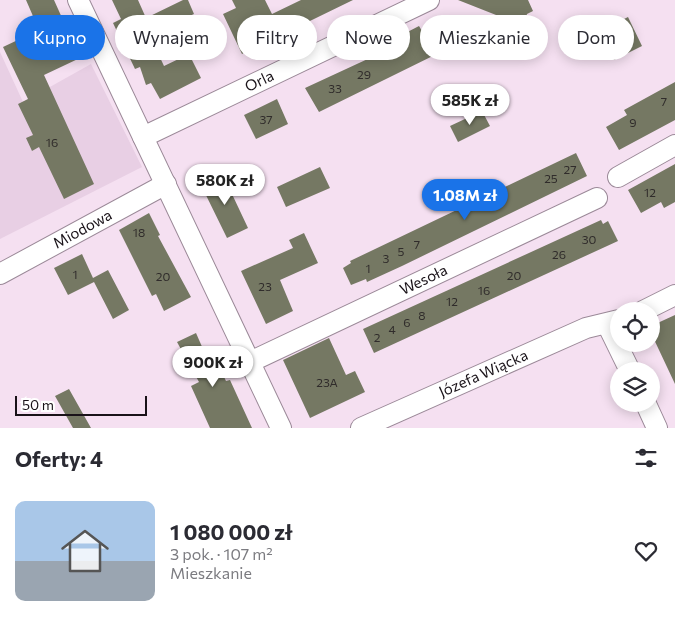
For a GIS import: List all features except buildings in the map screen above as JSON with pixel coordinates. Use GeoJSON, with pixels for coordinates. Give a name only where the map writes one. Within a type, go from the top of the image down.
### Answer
{"type":"FeatureCollection","features":[{"type":"Feature","properties":{"kind":"street"},"geometry":{"type":"LineString","coordinates":[[78,0],[281,428]]}},
{"type":"Feature","properties":{"kind":"street","name":"Orla"},"geometry":{"type":"LineString","coordinates":[[143,137],[429,0]]}},
{"type":"Feature","properties":{"kind":"street"},"geometry":{"type":"LineString","coordinates":[[618,177],[675,145]]}},
{"type":"Feature","properties":{"kind":"street","name":"Miodowa"},"geometry":{"type":"LineString","coordinates":[[0,274],[166,184]]}},
{"type":"Feature","properties":{"kind":"street","name":"Wesoła"},"geometry":{"type":"LineString","coordinates":[[250,362],[597,198]]}},
{"type":"Feature","properties":{"kind":"street"},"geometry":{"type":"LineString","coordinates":[[660,302],[675,295]]}},
{"type":"Feature","properties":{"kind":"street","name":"Józefa Wiącka"},"geometry":{"type":"LineString","coordinates":[[361,428],[586,328],[610,323]]}},
{"type":"Feature","properties":{"kind":"street"},"geometry":{"type":"LineString","coordinates":[[650,412],[657,428]]}},
{"type":"Feature","properties":{"kind":"shaded area"},"geometry":{"type":"Polygon","coordinates":[[[0,52],[23,102],[91,64],[142,167],[0,239],[0,52]]]}}]}
